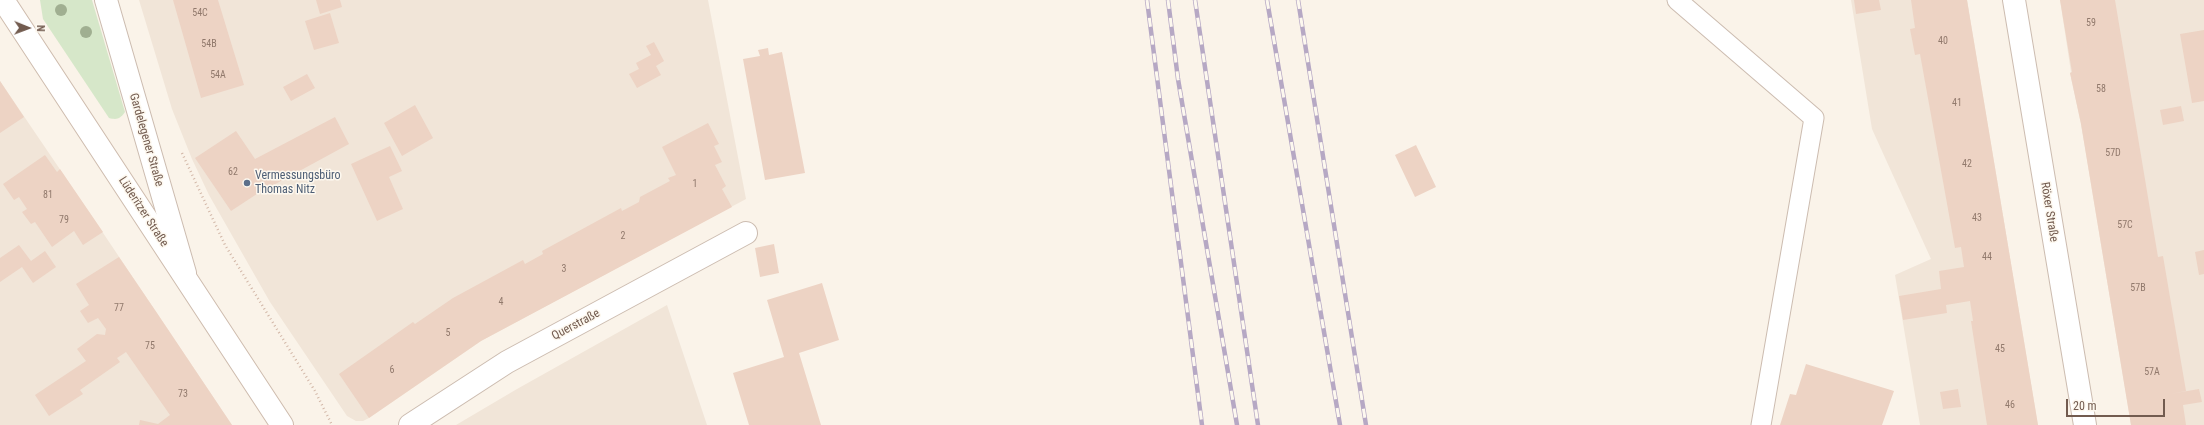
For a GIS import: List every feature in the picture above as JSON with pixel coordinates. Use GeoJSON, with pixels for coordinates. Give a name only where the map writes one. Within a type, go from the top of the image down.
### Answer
{"type":"FeatureCollection","features":[{"type":"Feature","properties":{"kind":"street","name":"Lüderitzer Straße"},"geometry":{"type":"LineString","coordinates":[[3,0],[282,425]]}},
{"type":"Feature","properties":{"kind":"street","name":"Gardelegener Straße"},"geometry":{"type":"LineString","coordinates":[[106,0],[187,280]]}},
{"type":"Feature","properties":{"kind":"street","name":"Röxer Straße"},"geometry":{"type":"LineString","coordinates":[[2014,0],[2085,425]]}},
{"type":"Feature","properties":{"kind":"street","name":"Querstraße"},"geometry":{"type":"LineString","coordinates":[[410,425],[507,362],[746,233]]}},
{"type":"Feature","properties":{"kind":"lane"},"geometry":{"type":"LineString","coordinates":[[1678,0],[1814,118],[1761,425]]}},
{"type":"Feature","properties":{"kind":"path"},"geometry":{"type":"LineString","coordinates":[[180,149],[225,245],[315,391],[332,425]]}},
{"type":"Feature","properties":{"kind":"shaded area"},"geometry":{"type":"Polygon","coordinates":[[[139,0],[708,0],[746,199],[481,341],[369,418],[363,421],[356,421],[347,416],[270,302],[209,195],[192,159],[172,109],[139,0]]]}},
{"type":"Feature","properties":{"kind":"shaded area"},"geometry":{"type":"Polygon","coordinates":[[[1851,0],[1967,0],[2038,425],[1920,425],[1895,275],[1931,259],[1872,129],[1851,0]]]}},
{"type":"Feature","properties":{"kind":"shaded area"},"geometry":{"type":"Polygon","coordinates":[[[2060,0],[2204,0],[2204,425],[2131,425],[2081,124],[2070,73],[2060,0]]]}},
{"type":"Feature","properties":{"kind":"shaded area"},"geometry":{"type":"Polygon","coordinates":[[[0,81],[93,218],[232,425],[0,425],[0,81]]]}},
{"type":"Feature","properties":{"kind":"shaded area"},"geometry":{"type":"Polygon","coordinates":[[[667,305],[707,425],[456,425],[517,389],[667,305]]]}},
{"type":"Feature","properties":{"kind":"green space"},"geometry":{"type":"Polygon","coordinates":[[[40,0],[92,0],[125,112],[120,118],[109,118],[43,19],[40,0]]]}},
{"type":"Feature","properties":{"kind":"building"},"geometry":{"type":"Polygon","coordinates":[[[173,0],[218,0],[244,85],[201,98],[173,0]]]}},
{"type":"Feature","properties":{"kind":"building"},"geometry":{"type":"Polygon","coordinates":[[[316,0],[340,0],[342,7],[320,14],[316,0]]]}},
{"type":"Feature","properties":{"kind":"building"},"geometry":{"type":"Polygon","coordinates":[[[1854,0],[1879,0],[1881,10],[1856,14],[1854,0]]]}},
{"type":"Feature","properties":{"kind":"building"},"geometry":{"type":"Polygon","coordinates":[[[1911,0],[1967,0],[2038,425],[1987,425],[1971,321],[1973,321],[1970,301],[1946,305],[1947,313],[1903,320],[1899,296],[1941,289],[1939,271],[1964,267],[1961,247],[1955,248],[1920,54],[1915,55],[1910,29],[1915,28],[1911,0]]]}},
{"type":"Feature","properties":{"kind":"building"},"geometry":{"type":"Polygon","coordinates":[[[2060,0],[2115,0],[2158,257],[2163,256],[2186,391],[2170,394],[2199,389],[2202,402],[2183,405],[2186,425],[2131,425],[2081,124],[2070,73],[2072,72],[2060,0]]]}},
{"type":"Feature","properties":{"kind":"building"},"geometry":{"type":"Polygon","coordinates":[[[330,13],[339,43],[314,50],[305,21],[330,13]]]}},
{"type":"Feature","properties":{"kind":"building"},"geometry":{"type":"Polygon","coordinates":[[[2204,30],[2204,101],[2192,103],[2180,34],[2204,30]]]}},
{"type":"Feature","properties":{"kind":"building"},"geometry":{"type":"Polygon","coordinates":[[[654,42],[664,61],[656,66],[661,75],[637,88],[629,74],[639,69],[636,63],[651,55],[646,46],[654,42]]]}},
{"type":"Feature","properties":{"kind":"building"},"geometry":{"type":"Polygon","coordinates":[[[768,48],[769,55],[782,52],[805,173],[765,180],[743,59],[760,56],[758,50],[768,48]]]}},
{"type":"Feature","properties":{"kind":"building"},"geometry":{"type":"Polygon","coordinates":[[[307,74],[315,88],[291,101],[283,87],[307,74]]]}},
{"type":"Feature","properties":{"kind":"building"},"geometry":{"type":"Polygon","coordinates":[[[0,81],[24,117],[0,133],[0,81]]]}},
{"type":"Feature","properties":{"kind":"building"},"geometry":{"type":"Polygon","coordinates":[[[415,105],[433,138],[402,156],[384,123],[415,105]]]}},
{"type":"Feature","properties":{"kind":"building"},"geometry":{"type":"Polygon","coordinates":[[[2181,106],[2184,121],[2163,125],[2160,110],[2181,106]]]}},
{"type":"Feature","properties":{"kind":"building"},"geometry":{"type":"Polygon","coordinates":[[[335,117],[349,144],[270,187],[269,186],[231,211],[195,158],[236,131],[255,159],[335,117]]]}},
{"type":"Feature","properties":{"kind":"building"},"geometry":{"type":"Polygon","coordinates":[[[708,123],[719,144],[714,146],[722,162],[715,165],[726,186],[722,189],[732,207],[481,341],[369,418],[339,374],[413,322],[415,324],[453,298],[523,260],[525,264],[543,254],[542,251],[621,208],[622,211],[639,202],[640,197],[670,181],[668,178],[676,175],[662,147],[708,123]]]}},
{"type":"Feature","properties":{"kind":"building"},"geometry":{"type":"Polygon","coordinates":[[[1416,145],[1436,187],[1415,197],[1395,155],[1416,145]]]}},
{"type":"Feature","properties":{"kind":"building"},"geometry":{"type":"Polygon","coordinates":[[[390,146],[402,171],[389,177],[403,209],[377,221],[351,164],[390,146]]]}},
{"type":"Feature","properties":{"kind":"building"},"geometry":{"type":"Polygon","coordinates":[[[45,155],[57,172],[60,169],[103,232],[83,245],[74,231],[52,247],[35,222],[31,224],[22,212],[27,209],[19,197],[14,200],[3,184],[45,155]]]}},
{"type":"Feature","properties":{"kind":"building"},"geometry":{"type":"Polygon","coordinates":[[[774,244],[779,273],[760,277],[755,248],[774,244]]]}},
{"type":"Feature","properties":{"kind":"building"},"geometry":{"type":"Polygon","coordinates":[[[19,245],[31,261],[45,251],[56,267],[33,283],[22,267],[0,282],[0,258],[19,245]]]}},
{"type":"Feature","properties":{"kind":"building"},"geometry":{"type":"Polygon","coordinates":[[[2204,250],[2204,274],[2199,275],[2195,252],[2204,250]]]}},
{"type":"Feature","properties":{"kind":"building"},"geometry":{"type":"Polygon","coordinates":[[[119,257],[232,425],[139,425],[140,420],[158,424],[170,415],[126,352],[117,358],[120,362],[80,390],[83,394],[49,416],[35,395],[86,361],[77,349],[97,334],[105,335],[106,329],[98,318],[88,323],[80,311],[89,305],[76,284],[119,257]]]}},
{"type":"Feature","properties":{"kind":"building"},"geometry":{"type":"Polygon","coordinates":[[[822,283],[839,340],[799,353],[821,425],[749,425],[733,373],[784,357],[767,300],[822,283]]]}},
{"type":"Feature","properties":{"kind":"building"},"geometry":{"type":"Polygon","coordinates":[[[1806,364],[1894,391],[1882,425],[1780,425],[1790,394],[1796,395],[1806,364]]]}},
{"type":"Feature","properties":{"kind":"building"},"geometry":{"type":"Polygon","coordinates":[[[1958,389],[1961,407],[1943,409],[1940,392],[1958,389]]]}},
{"type":"Feature","properties":{"kind":"railway"},"geometry":{"type":"LineString","coordinates":[[1147,0],[1202,425]]}},
{"type":"Feature","properties":{"kind":"railway"},"geometry":{"type":"LineString","coordinates":[[1168,0],[1178,79],[1237,425]]}},
{"type":"Feature","properties":{"kind":"railway"},"geometry":{"type":"LineString","coordinates":[[1195,0],[1258,425]]}},
{"type":"Feature","properties":{"kind":"railway"},"geometry":{"type":"LineString","coordinates":[[1267,0],[1340,425]]}},
{"type":"Feature","properties":{"kind":"railway"},"geometry":{"type":"LineString","coordinates":[[1298,0],[1366,425]]}},
{"type":"Feature","properties":{"kind":"place","name":"Vermessungsbüro Thomas Nitz"},"geometry":{"type":"Point","coordinates":[247,183]}}]}
